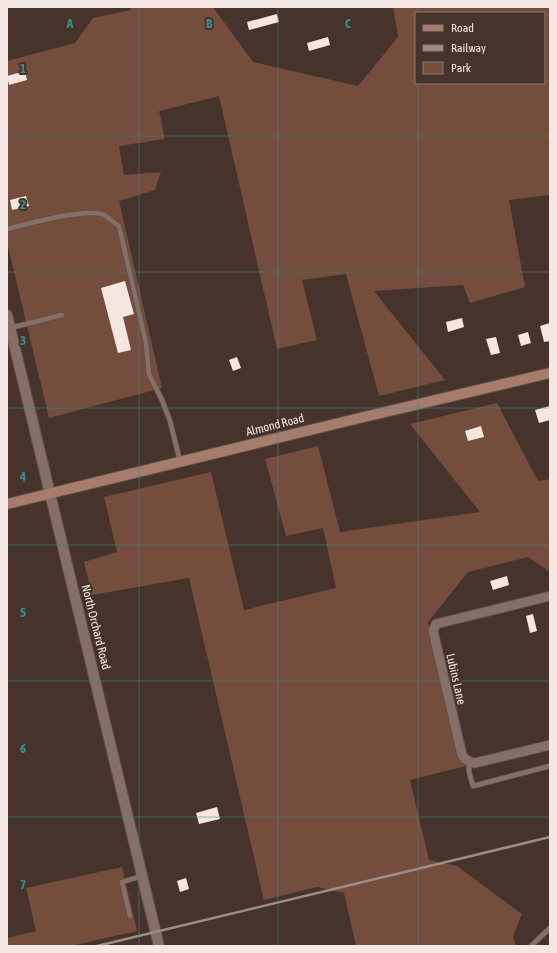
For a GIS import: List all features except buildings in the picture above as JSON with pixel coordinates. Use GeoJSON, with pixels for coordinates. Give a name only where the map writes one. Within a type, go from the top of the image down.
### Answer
{"type":"FeatureCollection","features":[{"type":"Feature","properties":{"kind":"main road","name":"Almond Road"},"geometry":{"type":"LineString","coordinates":[[7,504],[180,461],[550,373]]}},
{"type":"Feature","properties":{"kind":"street","name":"North Orchard Road"},"geometry":{"type":"LineString","coordinates":[[7,315],[159,946]]}},
{"type":"Feature","properties":{"kind":"street","name":"Lubins Lane"},"geometry":{"type":"LineString","coordinates":[[469,762],[464,759],[462,755],[433,631],[436,624],[550,596]]}},
{"type":"Feature","properties":{"kind":"street"},"geometry":{"type":"LineString","coordinates":[[469,762],[475,763],[550,745]]}},
{"type":"Feature","properties":{"kind":"lane"},"geometry":{"type":"LineString","coordinates":[[7,229],[79,213],[92,212],[104,215],[119,226],[146,343],[149,374],[162,400],[170,421],[180,461]]}},
{"type":"Feature","properties":{"kind":"lane"},"geometry":{"type":"LineString","coordinates":[[10,328],[62,315]]}},
{"type":"Feature","properties":{"kind":"lane"},"geometry":{"type":"LineString","coordinates":[[469,762],[469,772],[473,786],[550,766]]}},
{"type":"Feature","properties":{"kind":"lane"},"geometry":{"type":"LineString","coordinates":[[130,916],[122,882],[142,876]]}},
{"type":"Feature","properties":{"kind":"lane"},"geometry":{"type":"LineString","coordinates":[[531,946],[550,928]]}},
{"type":"Feature","properties":{"kind":"green space"},"geometry":{"type":"Polygon","coordinates":[[[131,7],[213,7],[253,62],[358,86],[398,37],[393,7],[550,7],[550,195],[509,200],[525,287],[470,303],[463,285],[374,291],[445,380],[379,396],[346,274],[302,280],[317,340],[277,349],[219,96],[159,111],[165,139],[119,146],[124,175],[161,172],[155,190],[119,201],[162,388],[49,418],[7,242],[7,61],[75,43],[93,18],[131,10],[131,7]]]}},
{"type":"Feature","properties":{"kind":"green space"},"geometry":{"type":"Polygon","coordinates":[[[497,403],[538,481],[550,479],[550,572],[528,557],[468,572],[428,622],[466,766],[410,780],[429,860],[457,866],[522,914],[513,936],[516,946],[356,946],[344,893],[317,887],[264,900],[189,578],[92,595],[84,562],[117,552],[104,497],[211,472],[244,610],[336,588],[323,528],[286,536],[265,459],[318,446],[340,532],[480,512],[410,424],[497,403]]]}},
{"type":"Feature","properties":{"kind":"green space"},"geometry":{"type":"Polygon","coordinates":[[[122,867],[137,931],[71,946],[7,946],[7,938],[36,931],[26,888],[122,867]]]}},
{"type":"Feature","properties":{"kind":"railway"},"geometry":{"type":"LineString","coordinates":[[97,946],[550,837]]}}]}
